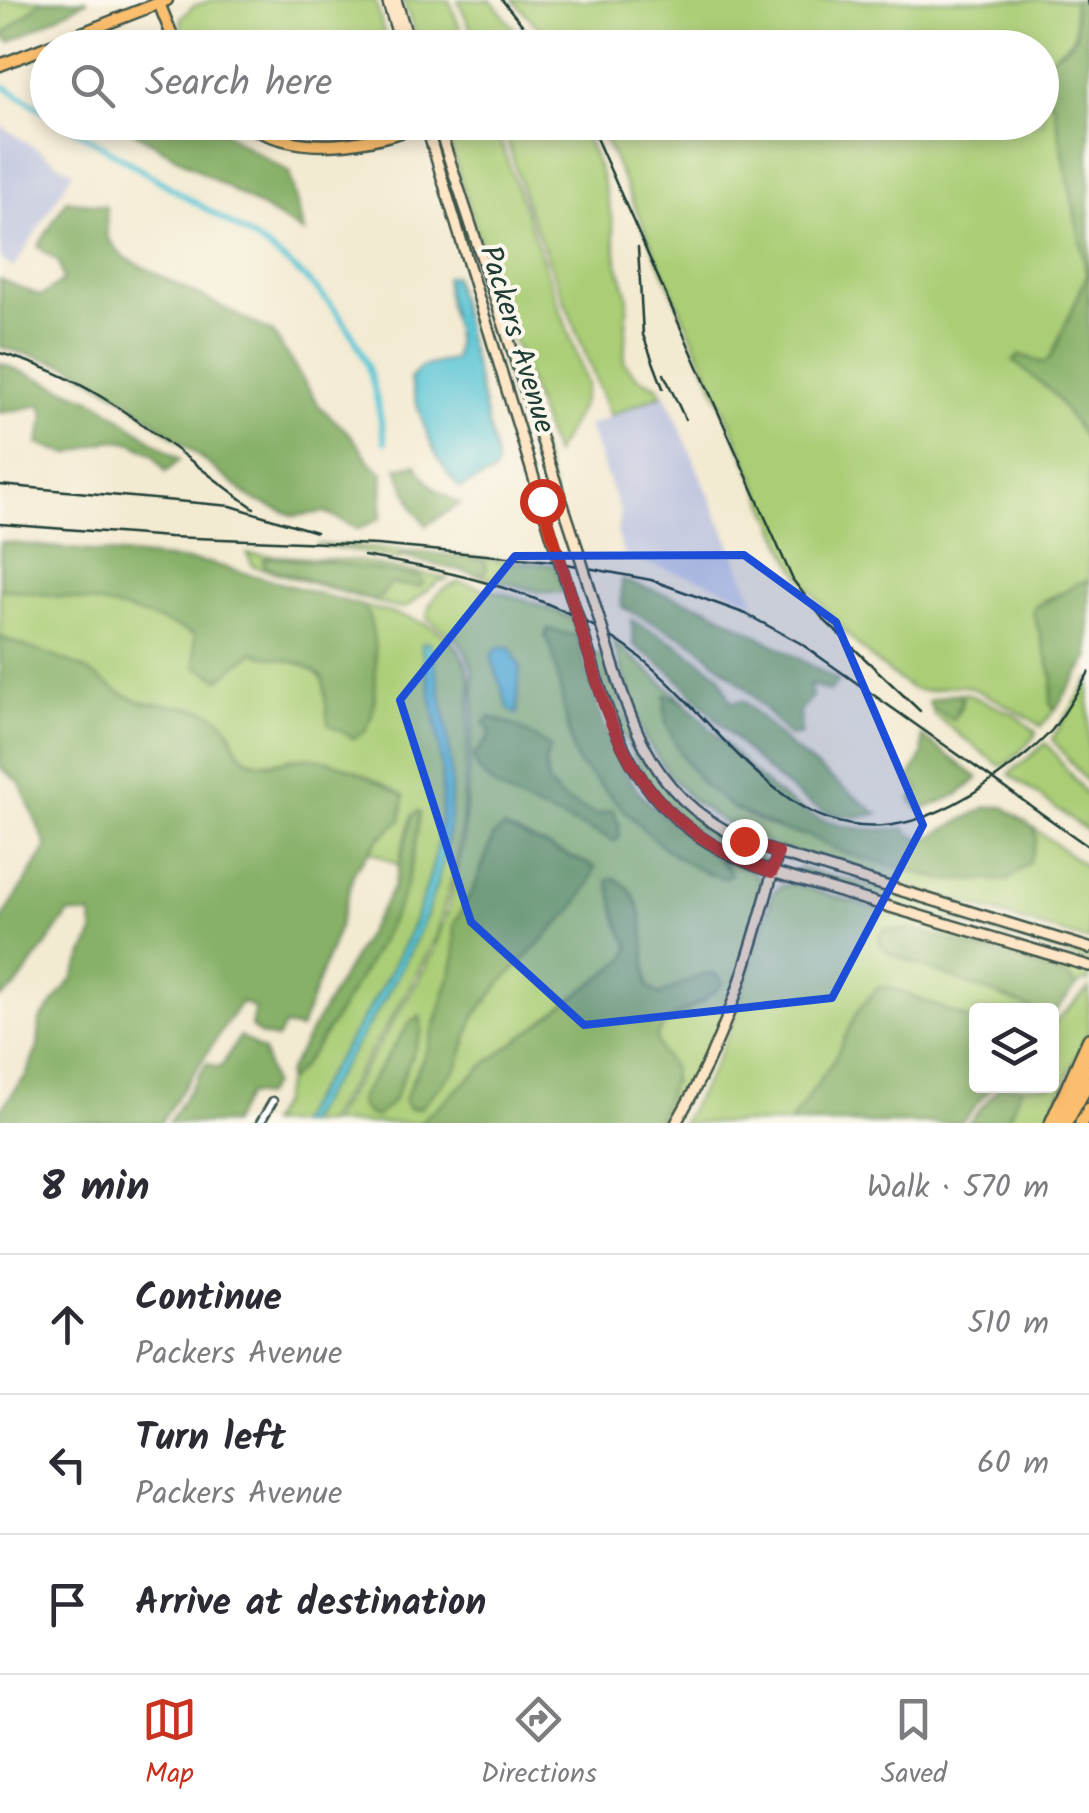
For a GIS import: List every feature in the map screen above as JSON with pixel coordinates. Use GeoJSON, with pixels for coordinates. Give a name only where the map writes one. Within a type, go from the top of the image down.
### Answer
{"type":"FeatureCollection","features":[{"type":"Feature","properties":{"kind":"highway"},"geometry":{"type":"LineString","coordinates":[[1058,1123],[1089,1040]]}},
{"type":"Feature","properties":{"kind":"highway"},"geometry":{"type":"LineString","coordinates":[[1058,1123],[1089,1082]]}},
{"type":"Feature","properties":{"kind":"highway"},"geometry":{"type":"LineString","coordinates":[[1081,1123],[1089,1109]]}},
{"type":"Feature","properties":{"kind":"main road"},"geometry":{"type":"LineString","coordinates":[[387,0],[396,30]]}},
{"type":"Feature","properties":{"kind":"main road"},"geometry":{"type":"LineString","coordinates":[[396,0],[406,30]]}},
{"type":"Feature","properties":{"kind":"main road"},"geometry":{"type":"LineString","coordinates":[[91,30],[163,2],[172,30]]}},
{"type":"Feature","properties":{"kind":"main road"},"geometry":{"type":"LineString","coordinates":[[0,65],[30,53]]}},
{"type":"Feature","properties":{"kind":"main road"},"geometry":{"type":"LineString","coordinates":[[282,140],[323,147],[376,140]]}},
{"type":"Feature","properties":{"kind":"main road","name":"Packers Avenue"},"geometry":{"type":"LineString","coordinates":[[435,140],[614,733],[653,796],[698,837],[734,859],[1089,966]]}},
{"type":"Feature","properties":{"kind":"main road","name":"Packers Avenue"},"geometry":{"type":"LineString","coordinates":[[436,140],[543,437],[638,739],[666,782],[711,822],[744,841],[1089,948]]}},
{"type":"Feature","properties":{"kind":"main road"},"geometry":{"type":"LineString","coordinates":[[676,1123],[724,1030],[744,977],[778,853]]}},
{"type":"Feature","properties":{"kind":"main road"},"geometry":{"type":"LineString","coordinates":[[1058,1123],[1089,1054]]}},
{"type":"Feature","properties":{"kind":"main road"},"geometry":{"type":"LineString","coordinates":[[1058,1123],[1089,1064]]}},
{"type":"Feature","properties":{"kind":"street"},"geometry":{"type":"LineString","coordinates":[[260,1123],[274,1102]]}},
{"type":"Feature","properties":{"kind":"highlighted area"},"geometry":{"type":"Polygon","coordinates":[[[744,555],[836,622],[923,825],[832,998],[584,1025],[471,922],[400,700],[515,556],[744,555]]]}},
{"type":"Feature","properties":{"kind":"shaded area"},"geometry":{"type":"Polygon","coordinates":[[[0,125],[73,172],[14,268],[0,259],[0,125]]]}},
{"type":"Feature","properties":{"kind":"shaded area"},"geometry":{"type":"Polygon","coordinates":[[[665,393],[755,602],[705,581],[625,557],[617,534],[620,512],[588,426],[665,393]]]}},
{"type":"Feature","properties":{"kind":"green space"},"geometry":{"type":"Polygon","coordinates":[[[0,0],[43,0],[0,42],[0,0]]]}},
{"type":"Feature","properties":{"kind":"green space"},"geometry":{"type":"Polygon","coordinates":[[[43,0],[88,0],[10,42],[3,35],[43,0]]]}},
{"type":"Feature","properties":{"kind":"green space"},"geometry":{"type":"Polygon","coordinates":[[[211,0],[375,0],[383,30],[182,30],[181,17],[194,6],[211,0]]]}},
{"type":"Feature","properties":{"kind":"green space"},"geometry":{"type":"Polygon","coordinates":[[[403,0],[449,0],[460,30],[414,30],[403,0]]]}},
{"type":"Feature","properties":{"kind":"green space"},"geometry":{"type":"Polygon","coordinates":[[[458,0],[491,0],[515,30],[471,30],[458,0]]]}},
{"type":"Feature","properties":{"kind":"green space"},"geometry":{"type":"Polygon","coordinates":[[[513,0],[1073,0],[1074,30],[1073,37],[1059,51],[1059,30],[541,30],[513,0]]]}},
{"type":"Feature","properties":{"kind":"green space"},"geometry":{"type":"Polygon","coordinates":[[[1073,0],[1083,0],[1089,58],[1089,444],[1053,393],[1013,361],[1020,355],[1044,363],[1051,357],[1087,276],[1059,132],[1059,52],[1073,41],[1073,0]]]}},
{"type":"Feature","properties":{"kind":"green space"},"geometry":{"type":"Polygon","coordinates":[[[1059,132],[1087,276],[1051,357],[1044,364],[1020,355],[1014,361],[1053,393],[1089,444],[1089,581],[1044,600],[1033,612],[1053,678],[1050,702],[1055,710],[1041,727],[971,688],[923,691],[909,687],[842,629],[790,559],[605,140],[1059,140],[1059,132]]]}},
{"type":"Feature","properties":{"kind":"green space"},"geometry":{"type":"Polygon","coordinates":[[[148,140],[236,140],[289,172],[304,233],[148,140]]]}},
{"type":"Feature","properties":{"kind":"green space"},"geometry":{"type":"Polygon","coordinates":[[[448,140],[500,140],[587,384],[581,406],[554,455],[448,140]]]}},
{"type":"Feature","properties":{"kind":"green space"},"geometry":{"type":"Polygon","coordinates":[[[507,140],[587,140],[600,171],[612,218],[617,261],[628,296],[624,362],[637,377],[659,387],[662,394],[610,416],[527,206],[507,140]]]}},
{"type":"Feature","properties":{"kind":"green space"},"geometry":{"type":"Polygon","coordinates":[[[66,200],[106,206],[107,237],[122,256],[273,333],[320,407],[351,435],[383,473],[381,518],[358,529],[325,512],[295,516],[252,499],[126,399],[70,366],[0,347],[0,279],[41,296],[63,281],[59,262],[38,247],[66,200]]]}},
{"type":"Feature","properties":{"kind":"green space"},"geometry":{"type":"Polygon","coordinates":[[[501,328],[554,493],[546,498],[494,330],[501,328]]]}},
{"type":"Feature","properties":{"kind":"green space"},"geometry":{"type":"Polygon","coordinates":[[[0,363],[98,402],[180,460],[166,472],[153,454],[133,443],[111,440],[69,454],[38,444],[45,417],[41,405],[0,413],[0,363]]]}},
{"type":"Feature","properties":{"kind":"green space"},"geometry":{"type":"Polygon","coordinates":[[[416,464],[434,488],[460,504],[426,525],[414,509],[397,468],[416,464]]]}},
{"type":"Feature","properties":{"kind":"green space"},"geometry":{"type":"Polygon","coordinates":[[[0,542],[209,563],[363,606],[375,647],[371,719],[362,734],[353,738],[328,724],[323,677],[302,664],[253,653],[219,679],[196,666],[194,634],[147,616],[99,604],[0,589],[0,542]]]}},
{"type":"Feature","properties":{"kind":"green space"},"geometry":{"type":"Polygon","coordinates":[[[315,544],[424,552],[400,554],[400,559],[315,544]]]}},
{"type":"Feature","properties":{"kind":"green space"},"geometry":{"type":"Polygon","coordinates":[[[424,552],[480,559],[487,566],[485,573],[475,574],[398,556],[424,552]]]}},
{"type":"Feature","properties":{"kind":"green space"},"geometry":{"type":"Polygon","coordinates":[[[247,554],[357,561],[449,579],[438,582],[405,608],[392,607],[253,566],[247,554]]]}},
{"type":"Feature","properties":{"kind":"green space"},"geometry":{"type":"Polygon","coordinates":[[[271,557],[420,577],[424,582],[420,587],[390,584],[380,598],[372,600],[264,566],[263,560],[271,557]]]}},
{"type":"Feature","properties":{"kind":"green space"},"geometry":{"type":"Polygon","coordinates":[[[480,559],[555,565],[564,592],[541,592],[475,574],[485,573],[487,566],[480,559]]]}},
{"type":"Feature","properties":{"kind":"green space"},"geometry":{"type":"Polygon","coordinates":[[[621,580],[708,608],[839,681],[830,692],[810,684],[812,697],[800,712],[801,734],[789,736],[747,689],[694,643],[622,607],[621,580]]]}},
{"type":"Feature","properties":{"kind":"green space"},"geometry":{"type":"Polygon","coordinates":[[[1089,581],[1089,658],[1055,710],[1050,702],[1053,677],[1033,611],[1035,606],[1089,581]]]}},
{"type":"Feature","properties":{"kind":"green space"},"geometry":{"type":"Polygon","coordinates":[[[460,582],[572,618],[577,636],[548,629],[573,752],[664,848],[708,875],[729,868],[719,858],[747,869],[759,879],[757,911],[733,990],[706,1058],[669,1123],[657,1123],[673,1069],[656,1038],[662,1025],[705,1001],[697,976],[686,985],[659,995],[648,986],[639,911],[625,886],[614,878],[619,924],[630,947],[627,958],[487,1063],[419,1123],[330,1123],[414,988],[448,911],[463,843],[474,706],[473,671],[461,643],[427,618],[433,599],[460,582]],[[504,828],[487,853],[475,886],[454,924],[451,974],[428,1048],[411,1082],[458,1066],[474,1017],[502,982],[574,908],[594,867],[504,828]]]}},
{"type":"Feature","properties":{"kind":"green space"},"geometry":{"type":"Polygon","coordinates":[[[0,589],[105,602],[171,624],[194,634],[219,679],[253,653],[296,662],[309,668],[327,686],[353,738],[364,731],[374,704],[374,647],[363,606],[418,621],[447,637],[458,649],[471,686],[462,825],[457,861],[436,937],[404,998],[326,1123],[305,1123],[393,983],[427,915],[450,765],[421,645],[442,778],[437,843],[427,886],[392,969],[296,1123],[268,1123],[280,1104],[287,1081],[319,1043],[399,903],[410,870],[420,813],[412,816],[401,866],[369,851],[401,820],[294,758],[271,763],[253,761],[240,751],[230,730],[136,700],[0,637],[0,589]]]}},
{"type":"Feature","properties":{"kind":"green space"},"geometry":{"type":"Polygon","coordinates":[[[631,620],[675,643],[719,674],[731,702],[744,701],[789,746],[878,814],[832,814],[792,791],[750,754],[672,673],[634,645],[631,620]]]}},
{"type":"Feature","properties":{"kind":"green space"},"geometry":{"type":"Polygon","coordinates":[[[548,629],[577,636],[609,737],[640,793],[731,874],[725,878],[703,871],[663,847],[579,765],[552,649],[545,637],[548,629]]]}},
{"type":"Feature","properties":{"kind":"green space"},"geometry":{"type":"Polygon","coordinates":[[[0,637],[76,665],[139,701],[215,715],[226,725],[239,751],[251,761],[266,764],[304,758],[322,760],[404,796],[401,820],[378,839],[354,872],[339,926],[300,1029],[284,1026],[277,1039],[261,1035],[251,1027],[255,1008],[241,1002],[160,1123],[0,1123],[0,1110],[25,1077],[38,1047],[40,1020],[73,978],[94,933],[91,915],[69,913],[14,989],[0,998],[0,923],[47,847],[20,783],[0,767],[0,637]]]}},
{"type":"Feature","properties":{"kind":"green space"},"geometry":{"type":"Polygon","coordinates":[[[613,641],[687,704],[674,696],[664,707],[679,749],[704,783],[738,810],[778,829],[808,835],[869,859],[928,872],[1008,880],[1036,840],[1034,828],[1089,869],[1089,941],[776,847],[719,819],[691,799],[644,737],[613,641]]]}},
{"type":"Feature","properties":{"kind":"green space"},"geometry":{"type":"Polygon","coordinates":[[[595,654],[605,656],[630,727],[669,790],[706,824],[759,856],[765,864],[728,850],[698,831],[651,784],[619,724],[595,654]]]}},
{"type":"Feature","properties":{"kind":"green space"},"geometry":{"type":"Polygon","coordinates":[[[1089,680],[1089,785],[1052,739],[1089,680]]]}},
{"type":"Feature","properties":{"kind":"green space"},"geometry":{"type":"Polygon","coordinates":[[[965,693],[1016,715],[1036,732],[1010,762],[1002,766],[995,762],[934,715],[931,707],[953,720],[963,697],[952,694],[965,693]]]}},
{"type":"Feature","properties":{"kind":"green space"},"geometry":{"type":"Polygon","coordinates":[[[952,694],[963,697],[953,720],[928,701],[952,694]]]}},
{"type":"Feature","properties":{"kind":"green space"},"geometry":{"type":"Polygon","coordinates":[[[665,695],[689,707],[772,789],[817,817],[843,826],[905,828],[925,840],[987,807],[1004,807],[1034,828],[1036,840],[1029,863],[1008,880],[945,880],[845,853],[734,809],[701,783],[681,754],[666,723],[665,695]]]}},
{"type":"Feature","properties":{"kind":"green space"},"geometry":{"type":"Polygon","coordinates":[[[490,717],[518,727],[550,747],[545,762],[548,783],[562,799],[596,815],[613,810],[619,824],[619,839],[614,841],[532,806],[492,784],[479,771],[474,756],[489,738],[490,730],[484,723],[490,717]]]}},
{"type":"Feature","properties":{"kind":"green space"},"geometry":{"type":"Polygon","coordinates":[[[922,736],[978,778],[959,794],[920,811],[911,800],[919,789],[909,779],[923,754],[922,736]]]}},
{"type":"Feature","properties":{"kind":"green space"},"geometry":{"type":"Polygon","coordinates":[[[1046,743],[1089,798],[1089,832],[1009,774],[1046,743]]]}},
{"type":"Feature","properties":{"kind":"green space"},"geometry":{"type":"Polygon","coordinates":[[[418,811],[410,870],[391,921],[330,1026],[287,1081],[287,1074],[393,888],[412,816],[418,811]]]}},
{"type":"Feature","properties":{"kind":"green space"},"geometry":{"type":"Polygon","coordinates":[[[504,828],[595,867],[590,883],[574,908],[502,982],[474,1017],[458,1066],[420,1108],[409,1109],[404,1100],[428,1048],[451,974],[454,924],[475,886],[494,835],[504,828]]]}},
{"type":"Feature","properties":{"kind":"green space"},"geometry":{"type":"Polygon","coordinates":[[[800,869],[892,891],[1074,947],[1089,953],[1089,962],[792,872],[800,869]]]}},
{"type":"Feature","properties":{"kind":"green space"},"geometry":{"type":"Polygon","coordinates":[[[614,878],[626,886],[640,911],[648,986],[659,995],[706,973],[717,975],[723,982],[669,1021],[656,1037],[673,1069],[672,1083],[657,1123],[419,1123],[487,1063],[626,958],[630,947],[619,924],[608,880],[614,878]]]}},
{"type":"Feature","properties":{"kind":"green space"},"geometry":{"type":"Polygon","coordinates":[[[792,884],[1066,965],[1089,974],[1089,982],[1083,981],[1076,987],[1075,983],[1017,960],[982,951],[889,953],[1018,1003],[969,1003],[969,1019],[890,987],[879,987],[857,1012],[834,1060],[790,1123],[682,1123],[732,1026],[773,894],[792,884]]]}},
{"type":"Feature","properties":{"kind":"green space"},"geometry":{"type":"Polygon","coordinates":[[[886,929],[918,931],[1069,978],[1076,987],[1059,1007],[1059,1003],[1018,1003],[889,953],[880,944],[879,936],[886,929]]]}},
{"type":"Feature","properties":{"kind":"green space"},"geometry":{"type":"Polygon","coordinates":[[[878,987],[890,987],[969,1019],[969,1093],[986,1093],[961,1123],[790,1123],[834,1060],[857,1012],[878,987]]]}},
{"type":"Feature","properties":{"kind":"green space"},"geometry":{"type":"Polygon","coordinates":[[[1089,988],[1089,1030],[1046,1123],[1006,1123],[1019,1093],[1059,1093],[1059,1018],[1089,988]]]}},
{"type":"Feature","properties":{"kind":"green space"},"geometry":{"type":"Polygon","coordinates":[[[420,1016],[422,1031],[393,1101],[376,1117],[369,1114],[359,1099],[411,1021],[420,1016]]]}},
{"type":"Feature","properties":{"kind":"green space"},"geometry":{"type":"Polygon","coordinates":[[[240,1036],[263,1051],[272,1085],[264,1096],[248,1094],[231,1123],[168,1123],[207,1063],[222,1066],[240,1036]]]}},
{"type":"Feature","properties":{"kind":"green space"},"geometry":{"type":"Polygon","coordinates":[[[994,1093],[1019,1093],[1006,1123],[968,1123],[994,1093]]]}},
{"type":"Feature","properties":{"kind":"water"},"geometry":{"type":"Polygon","coordinates":[[[453,276],[497,463],[494,473],[460,488],[434,451],[410,379],[421,367],[454,359],[455,338],[446,287],[446,277],[453,276]]]}},
{"type":"Feature","properties":{"kind":"water"},"geometry":{"type":"Polygon","coordinates":[[[430,642],[445,717],[451,774],[447,839],[437,883],[422,926],[379,1007],[305,1123],[296,1123],[392,969],[427,886],[438,843],[442,797],[438,739],[421,644],[430,642]]]}},
{"type":"Feature","properties":{"kind":"water"},"geometry":{"type":"Polygon","coordinates":[[[503,647],[511,649],[520,667],[517,714],[509,710],[491,657],[503,647]]]}},
{"type":"Feature","properties":{"kind":"waterway"},"geometry":{"type":"LineString","coordinates":[[5,87],[30,102]]}},
{"type":"Feature","properties":{"kind":"waterway"},"geometry":{"type":"LineString","coordinates":[[93,140],[259,242],[329,302],[362,353],[385,442]]}},
{"type":"Feature","properties":{"kind":"railway"},"geometry":{"type":"LineString","coordinates":[[502,0],[526,30]]}},
{"type":"Feature","properties":{"kind":"railway"},"geometry":{"type":"LineString","coordinates":[[1088,0],[1089,5]]}},
{"type":"Feature","properties":{"kind":"railway"},"geometry":{"type":"LineString","coordinates":[[597,140],[793,580],[823,619],[920,711]]}},
{"type":"Feature","properties":{"kind":"railway"},"geometry":{"type":"LineString","coordinates":[[638,247],[643,335],[663,388]]}},
{"type":"Feature","properties":{"kind":"railway"},"geometry":{"type":"LineString","coordinates":[[0,353],[38,365],[104,399],[254,508]]}},
{"type":"Feature","properties":{"kind":"railway"},"geometry":{"type":"LineString","coordinates":[[664,374],[685,419]]}},
{"type":"Feature","properties":{"kind":"railway"},"geometry":{"type":"LineString","coordinates":[[0,485],[231,506],[316,532]]}},
{"type":"Feature","properties":{"kind":"railway"},"geometry":{"type":"LineString","coordinates":[[0,524],[169,537],[377,545],[551,561],[651,580],[746,614],[800,643],[1089,847]]}},
{"type":"Feature","properties":{"kind":"railway"},"geometry":{"type":"LineString","coordinates":[[364,556],[495,585],[588,623],[661,676],[741,758],[784,795],[811,812],[838,822],[891,825],[917,819],[969,796],[1052,730],[1089,672]]}},
{"type":"Feature","properties":{"kind":"route"},"geometry":{"type":"LineString","coordinates":[[542,501],[604,704],[624,754],[653,796],[698,837],[734,859],[772,872],[778,853],[744,841]]}}]}
